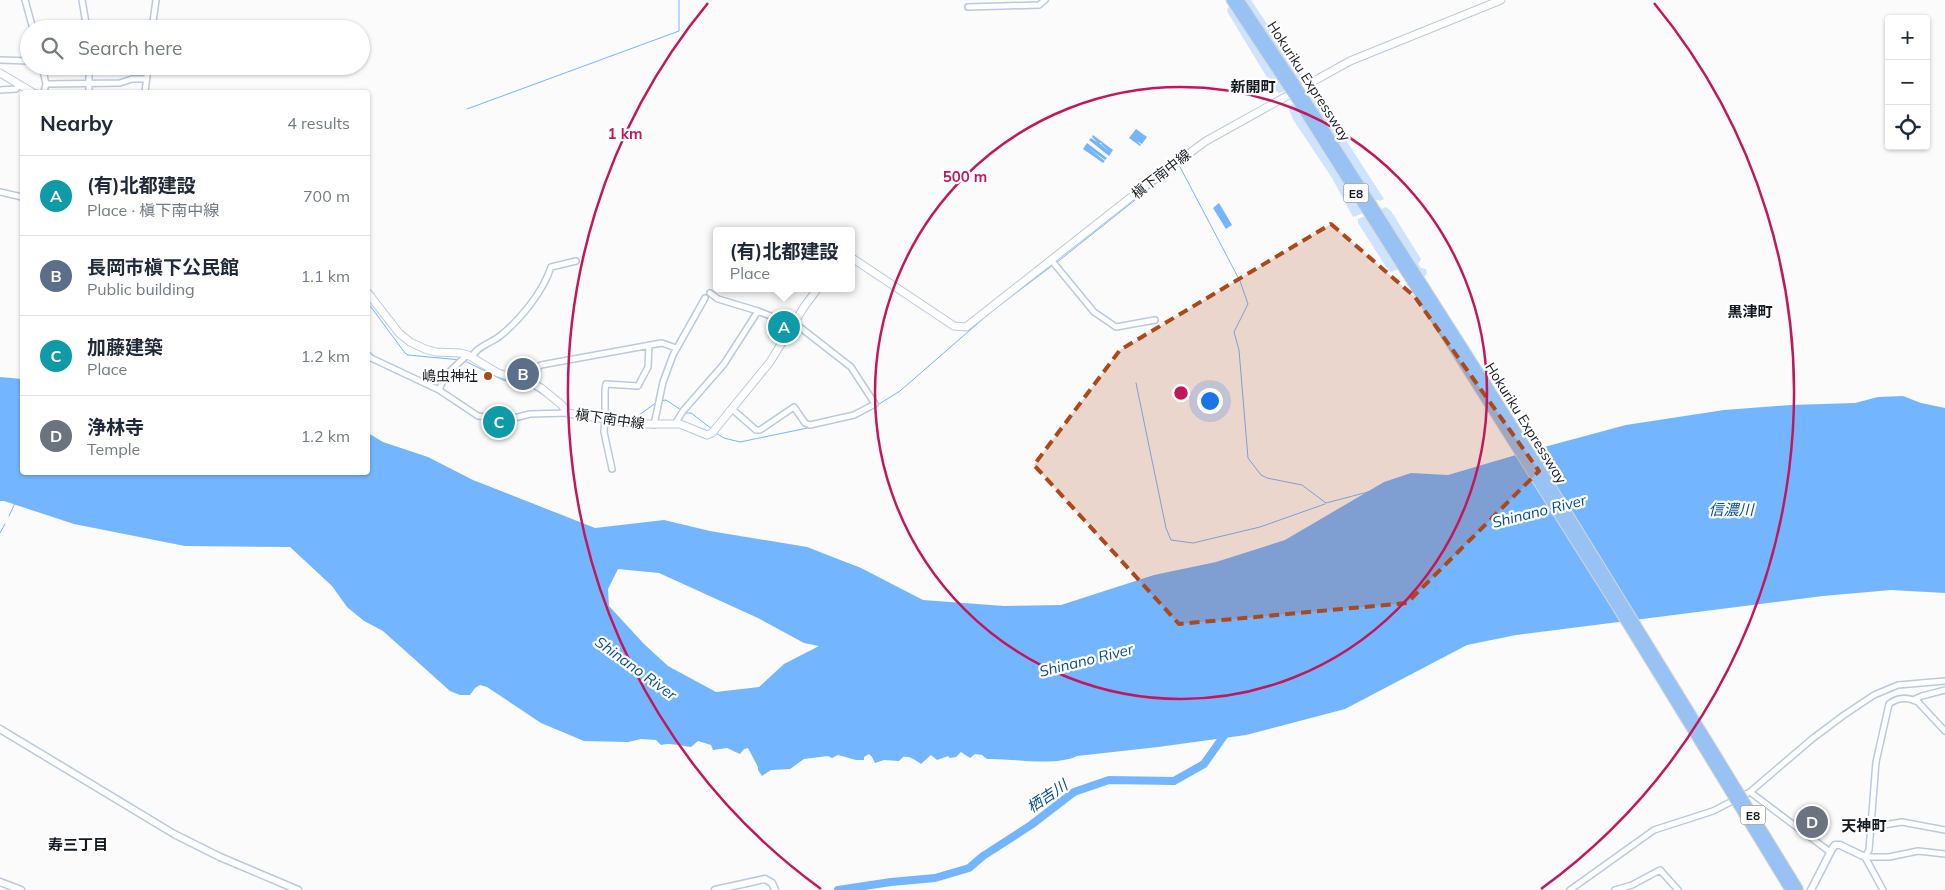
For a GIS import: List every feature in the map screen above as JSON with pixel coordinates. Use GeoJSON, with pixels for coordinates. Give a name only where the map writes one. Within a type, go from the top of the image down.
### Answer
{"type":"FeatureCollection","features":[{"type":"Feature","properties":{"kind":"highway","name":"Hokuriku Expressway"},"geometry":{"type":"LineString","coordinates":[[1231,0],[1303,102],[1609,594],[1790,890]]}},
{"type":"Feature","properties":{"kind":"highway","name":"Hokuriku Expressway"},"geometry":{"type":"LineString","coordinates":[[1239,0],[1292,86]]}},
{"type":"Feature","properties":{"kind":"highway","name":"Hokuriku Expressway"},"geometry":{"type":"LineString","coordinates":[[1416,282],[1544,475],[1799,890]]}},
{"type":"Feature","properties":{"kind":"main road","name":"槇下南中線"},"geometry":{"type":"LineString","coordinates":[[855,260],[954,326],[962,328],[971,324],[1195,148],[1350,61],[1501,0]]}},
{"type":"Feature","properties":{"kind":"main road"},"geometry":{"type":"LineString","coordinates":[[0,74],[28,90]]}},
{"type":"Feature","properties":{"kind":"main road","name":"槇下南中線"},"geometry":{"type":"LineString","coordinates":[[370,296],[398,333],[410,342],[436,352],[469,356],[498,373],[534,384],[562,404],[566,413],[639,424],[684,425],[701,434],[710,435],[775,356],[815,292]]}},
{"type":"Feature","properties":{"kind":"street"},"geometry":{"type":"LineString","coordinates":[[24,0],[30,20]]}},
{"type":"Feature","properties":{"kind":"street"},"geometry":{"type":"LineString","coordinates":[[82,0],[85,20]]}},
{"type":"Feature","properties":{"kind":"street"},"geometry":{"type":"LineString","coordinates":[[153,20],[156,0]]}},
{"type":"Feature","properties":{"kind":"street"},"geometry":{"type":"LineString","coordinates":[[968,7],[1039,5],[1045,0]]}},
{"type":"Feature","properties":{"kind":"street"},"geometry":{"type":"LineString","coordinates":[[0,60],[20,61]]}},
{"type":"Feature","properties":{"kind":"street"},"geometry":{"type":"LineString","coordinates":[[44,75],[46,84],[44,90]]}},
{"type":"Feature","properties":{"kind":"street"},"geometry":{"type":"LineString","coordinates":[[89,75],[89,90]]}},
{"type":"Feature","properties":{"kind":"street"},"geometry":{"type":"LineString","coordinates":[[145,90],[147,75]]}},
{"type":"Feature","properties":{"kind":"street"},"geometry":{"type":"LineString","coordinates":[[46,84],[120,83],[132,79],[146,79]]}},
{"type":"Feature","properties":{"kind":"street"},"geometry":{"type":"LineString","coordinates":[[0,90],[16,89],[19,85]]}},
{"type":"Feature","properties":{"kind":"street"},"geometry":{"type":"LineString","coordinates":[[0,192],[20,197]]}},
{"type":"Feature","properties":{"kind":"street"},"geometry":{"type":"LineString","coordinates":[[439,390],[445,376],[513,324],[544,285],[551,267],[576,261]]}},
{"type":"Feature","properties":{"kind":"street"},"geometry":{"type":"LineString","coordinates":[[1052,261],[1094,312],[1116,327],[1155,320]]}},
{"type":"Feature","properties":{"kind":"street"},"geometry":{"type":"LineString","coordinates":[[710,293],[718,299],[758,311],[801,328],[845,361],[875,404],[854,415],[810,425],[805,423],[794,407],[760,430],[756,430],[732,409]]}},
{"type":"Feature","properties":{"kind":"street"},"geometry":{"type":"LineString","coordinates":[[654,425],[663,382],[676,348],[705,298]]}},
{"type":"Feature","properties":{"kind":"street"},"geometry":{"type":"LineString","coordinates":[[675,424],[724,364],[758,311]]}},
{"type":"Feature","properties":{"kind":"street"},"geometry":{"type":"LineString","coordinates":[[534,384],[538,367],[541,365],[662,343],[676,348]]}},
{"type":"Feature","properties":{"kind":"street"},"geometry":{"type":"LineString","coordinates":[[612,468],[604,436],[606,419],[604,390],[606,384],[638,386],[648,367],[650,345]]}},
{"type":"Feature","properties":{"kind":"street"},"geometry":{"type":"LineString","coordinates":[[370,357],[439,390],[478,416],[510,419],[530,414],[566,413]]}},
{"type":"Feature","properties":{"kind":"street"},"geometry":{"type":"LineString","coordinates":[[1570,890],[1654,830],[1714,811],[1750,792],[1812,739],[1874,695],[1898,685],[1945,681]]}},
{"type":"Feature","properties":{"kind":"street"},"geometry":{"type":"LineString","coordinates":[[1914,700],[1945,690]]}},
{"type":"Feature","properties":{"kind":"street"},"geometry":{"type":"LineString","coordinates":[[1865,857],[1869,850],[1876,762],[1889,704],[1896,699],[1902,698],[1914,700],[1945,731]]}},
{"type":"Feature","properties":{"kind":"street"},"geometry":{"type":"LineString","coordinates":[[0,729],[174,834],[220,857],[298,890]]}},
{"type":"Feature","properties":{"kind":"street"},"geometry":{"type":"LineString","coordinates":[[1750,792],[1830,852]]}},
{"type":"Feature","properties":{"kind":"street"},"geometry":{"type":"LineString","coordinates":[[1871,827],[1902,822],[1945,830]]}},
{"type":"Feature","properties":{"kind":"street"},"geometry":{"type":"LineString","coordinates":[[1811,890],[1830,852],[1838,845],[1865,857],[1889,857],[1918,851],[1945,854]]}},
{"type":"Feature","properties":{"kind":"street"},"geometry":{"type":"LineString","coordinates":[[1865,857],[1884,890]]}},
{"type":"Feature","properties":{"kind":"street"},"geometry":{"type":"LineString","coordinates":[[1615,890],[1632,885],[1660,870],[1678,890]]}},
{"type":"Feature","properties":{"kind":"street"},"geometry":{"type":"LineString","coordinates":[[715,890],[761,879],[770,880],[775,890]]}},
{"type":"Feature","properties":{"kind":"street"},"geometry":{"type":"LineString","coordinates":[[0,882],[21,890]]}},
{"type":"Feature","properties":{"kind":"highlighted area"},"geometry":{"type":"Polygon","coordinates":[[[1331,224],[1415,297],[1539,471],[1407,603],[1179,624],[1034,465],[1120,350],[1331,224]]]}},
{"type":"Feature","properties":{"kind":"shaded area"},"geometry":{"type":"Polygon","coordinates":[[[1243,0],[1251,0],[1302,76],[1303,81],[1298,84],[1243,0]]]}},
{"type":"Feature","properties":{"kind":"shaded area"},"geometry":{"type":"Polygon","coordinates":[[[1230,5],[1285,91],[1279,93],[1274,89],[1228,13],[1227,10],[1230,5]]]}},
{"type":"Feature","properties":{"kind":"shaded area"},"geometry":{"type":"Polygon","coordinates":[[[1317,97],[1324,106],[1384,199],[1380,201],[1375,200],[1308,98],[1317,97]]]}},
{"type":"Feature","properties":{"kind":"shaded area"},"geometry":{"type":"Polygon","coordinates":[[[1293,104],[1363,213],[1353,217],[1332,178],[1294,121],[1289,110],[1293,104]]]}},
{"type":"Feature","properties":{"kind":"shaded area"},"geometry":{"type":"Polygon","coordinates":[[[1386,207],[1391,211],[1421,259],[1418,264],[1421,268],[1426,269],[1427,273],[1423,279],[1381,209],[1386,207]]]}},
{"type":"Feature","properties":{"kind":"shaded area"},"geometry":{"type":"Polygon","coordinates":[[[1365,216],[1399,269],[1391,272],[1388,270],[1358,223],[1358,219],[1365,216]]]}},
{"type":"Feature","properties":{"kind":"water"},"geometry":{"type":"Polygon","coordinates":[[[1136,129],[1147,137],[1142,144],[1137,141],[1140,146],[1129,138],[1136,129]]]}},
{"type":"Feature","properties":{"kind":"water"},"geometry":{"type":"Polygon","coordinates":[[[1093,135],[1113,150],[1109,156],[1089,140],[1091,138],[1098,143],[1092,137],[1093,135]]]}},
{"type":"Feature","properties":{"kind":"water"},"geometry":{"type":"Polygon","coordinates":[[[1087,143],[1107,158],[1105,160],[1087,147],[1105,161],[1103,163],[1083,149],[1087,143]]]}},
{"type":"Feature","properties":{"kind":"water"},"geometry":{"type":"Polygon","coordinates":[[[1219,203],[1232,225],[1226,229],[1213,208],[1219,203]]]}},
{"type":"Feature","properties":{"kind":"water","name":"信濃川"},"geometry":{"type":"Polygon","coordinates":[[[0,377],[20,379],[20,475],[370,475],[370,434],[383,442],[428,457],[473,480],[595,528],[664,520],[710,531],[807,547],[861,568],[923,600],[1004,606],[1061,605],[1154,575],[1216,562],[1285,540],[1384,482],[1411,473],[1448,475],[1626,425],[1724,410],[1855,403],[1878,397],[1903,396],[1921,403],[1945,408],[1945,593],[1891,590],[1823,596],[1516,635],[1467,645],[1345,709],[1246,735],[1077,756],[1045,762],[987,759],[982,755],[975,754],[970,758],[961,752],[956,757],[950,758],[948,756],[937,760],[931,755],[921,764],[906,757],[899,761],[884,760],[875,763],[869,754],[864,757],[864,760],[856,760],[838,755],[832,758],[828,756],[804,759],[790,769],[771,770],[762,776],[748,748],[744,749],[740,754],[727,748],[713,750],[711,745],[698,741],[691,747],[672,744],[661,745],[656,740],[641,739],[628,742],[584,741],[541,723],[487,687],[480,685],[470,695],[460,695],[450,691],[383,631],[364,621],[347,607],[332,586],[290,547],[185,546],[74,524],[0,501],[0,377]],[[618,569],[608,589],[609,606],[644,644],[668,666],[716,692],[759,687],[784,664],[819,646],[804,643],[758,618],[659,573],[618,569]]]}},
{"type":"Feature","properties":{"kind":"waterway"},"geometry":{"type":"LineString","coordinates":[[467,109],[679,31],[679,0]]}},
{"type":"Feature","properties":{"kind":"waterway"},"geometry":{"type":"LineString","coordinates":[[1056,263],[1179,165],[1240,281],[1248,304],[1234,332],[1239,350],[1248,458],[1261,475],[1302,485],[1326,503],[1368,492]]}},
{"type":"Feature","properties":{"kind":"waterway"},"geometry":{"type":"LineString","coordinates":[[876,406],[900,391],[992,311],[1053,265]]}},
{"type":"Feature","properties":{"kind":"waterway"},"geometry":{"type":"LineString","coordinates":[[370,306],[408,355],[461,360]]}},
{"type":"Feature","properties":{"kind":"waterway"},"geometry":{"type":"LineString","coordinates":[[465,361],[503,380],[531,387],[551,400]]}},
{"type":"Feature","properties":{"kind":"waterway"},"geometry":{"type":"LineString","coordinates":[[1136,383],[1166,528],[1171,540],[1193,543],[1260,527],[1325,504]]}},
{"type":"Feature","properties":{"kind":"waterway"},"geometry":{"type":"LineString","coordinates":[[660,401],[666,400],[681,410]]}},
{"type":"Feature","properties":{"kind":"waterway"},"geometry":{"type":"LineString","coordinates":[[629,419],[635,418],[657,402]]}},
{"type":"Feature","properties":{"kind":"waterway"},"geometry":{"type":"LineString","coordinates":[[856,418],[873,408]]}},
{"type":"Feature","properties":{"kind":"waterway"},"geometry":{"type":"LineString","coordinates":[[584,412],[600,415]]}},
{"type":"Feature","properties":{"kind":"waterway"},"geometry":{"type":"LineString","coordinates":[[684,413],[691,413],[712,429]]}},
{"type":"Feature","properties":{"kind":"waterway"},"geometry":{"type":"LineString","coordinates":[[716,433],[724,438],[740,442],[851,419]]}},
{"type":"Feature","properties":{"kind":"waterway"},"geometry":{"type":"LineString","coordinates":[[9,516],[15,503]]}},
{"type":"Feature","properties":{"kind":"waterway"},"geometry":{"type":"LineString","coordinates":[[0,533],[5,524]]}},
{"type":"Feature","properties":{"kind":"waterway","name":"栖吉川"},"geometry":{"type":"LineString","coordinates":[[838,890],[935,878],[969,868],[983,856],[1031,825],[1074,792],[1109,780],[1174,781],[1204,764],[1228,730]]}},
{"type":"Feature","properties":{"kind":"place","name":"(有)北都建設"},"geometry":{"type":"Point","coordinates":[784,327]}},
{"type":"Feature","properties":{"kind":"place","name":"長岡市槇下公民館"},"geometry":{"type":"Point","coordinates":[523,374]}},
{"type":"Feature","properties":{"kind":"place","name":"嶋虫神社"},"geometry":{"type":"Point","coordinates":[488,376]}},
{"type":"Feature","properties":{"kind":"place","name":"加藤建築"},"geometry":{"type":"Point","coordinates":[499,422]}},
{"type":"Feature","properties":{"kind":"place","name":"浄林寺"},"geometry":{"type":"Point","coordinates":[1812,822]}},
{"type":"Feature","properties":{"kind":"district","name":"新開町"},"geometry":{"type":"Point","coordinates":[1253,86]}},
{"type":"Feature","properties":{"kind":"district","name":"黒津町"},"geometry":{"type":"Point","coordinates":[1750,311]}},
{"type":"Feature","properties":{"kind":"district","name":"天神町"},"geometry":{"type":"Point","coordinates":[1864,825]}},
{"type":"Feature","properties":{"kind":"district","name":"寿三丁目"},"geometry":{"type":"Point","coordinates":[78,844]}},
{"type":"Feature","properties":{"kind":"water label","name":"Shinano River"},"geometry":{"type":"Point","coordinates":[1539,511]}},
{"type":"Feature","properties":{"kind":"water label","name":"Shinano River"},"geometry":{"type":"Point","coordinates":[1086,660]}},
{"type":"Feature","properties":{"kind":"water label","name":"Shinano River"},"geometry":{"type":"Point","coordinates":[636,668]}}]}
